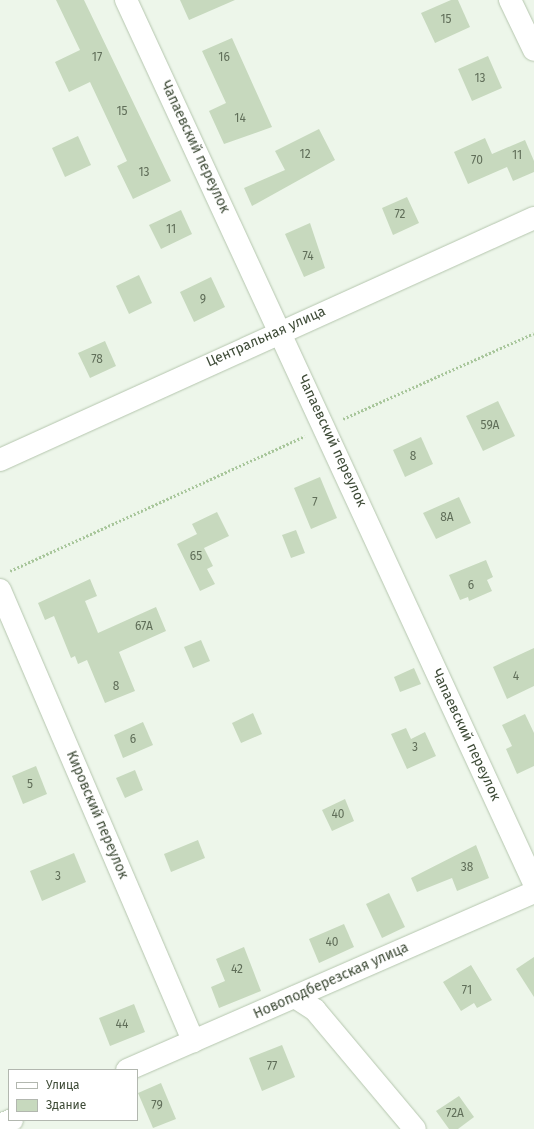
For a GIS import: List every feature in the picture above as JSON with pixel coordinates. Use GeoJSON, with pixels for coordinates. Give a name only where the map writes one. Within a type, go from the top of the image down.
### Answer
{"type":"FeatureCollection","features":[{"type":"Feature","properties":{"kind":"street","name":"Чапаевский переулок"},"geometry":{"type":"LineString","coordinates":[[126,0],[281,330],[534,883]]}},
{"type":"Feature","properties":{"kind":"street"},"geometry":{"type":"LineString","coordinates":[[510,0],[534,50]]}},
{"type":"Feature","properties":{"kind":"street","name":"Центральная улица"},"geometry":{"type":"LineString","coordinates":[[0,460],[281,330],[534,218]]}},
{"type":"Feature","properties":{"kind":"street","name":"Кировский переулок"},"geometry":{"type":"LineString","coordinates":[[4,581],[194,1041]]}},
{"type":"Feature","properties":{"kind":"street","name":"Новоподберезская улица"},"geometry":{"type":"LineString","coordinates":[[129,1069],[534,892]]}},
{"type":"Feature","properties":{"kind":"street"},"geometry":{"type":"LineString","coordinates":[[295,997],[315,1010],[415,1129]]}},
{"type":"Feature","properties":{"kind":"street"},"geometry":{"type":"LineString","coordinates":[[0,1125],[10,1121]]}},
{"type":"Feature","properties":{"kind":"path"},"geometry":{"type":"LineString","coordinates":[[4,581],[325,426],[534,333]]}},
{"type":"Feature","properties":{"kind":"building"},"geometry":{"type":"Polygon","coordinates":[[[56,0],[84,0],[171,181],[133,199],[117,166],[127,161],[90,82],[69,92],[55,62],[80,50],[56,0]]]}},
{"type":"Feature","properties":{"kind":"building"},"geometry":{"type":"Polygon","coordinates":[[[180,0],[235,0],[189,20],[180,0]]]}},
{"type":"Feature","properties":{"kind":"building"},"geometry":{"type":"Polygon","coordinates":[[[451,0],[458,0],[470,27],[435,43],[421,13],[451,0]]]}},
{"type":"Feature","properties":{"kind":"building"},"geometry":{"type":"Polygon","coordinates":[[[232,38],[272,127],[224,144],[209,111],[226,103],[202,51],[232,38]]]}},
{"type":"Feature","properties":{"kind":"building"},"geometry":{"type":"Polygon","coordinates":[[[488,56],[502,88],[472,101],[458,69],[488,56]]]}},
{"type":"Feature","properties":{"kind":"building"},"geometry":{"type":"Polygon","coordinates":[[[319,129],[335,160],[252,206],[244,188],[285,170],[275,151],[319,129]]]}},
{"type":"Feature","properties":{"kind":"building"},"geometry":{"type":"Polygon","coordinates":[[[78,136],[91,165],[65,177],[52,148],[78,136]]]}},
{"type":"Feature","properties":{"kind":"building"},"geometry":{"type":"Polygon","coordinates":[[[485,138],[492,154],[525,140],[534,161],[534,172],[513,181],[507,167],[468,184],[454,152],[485,138]]]}},
{"type":"Feature","properties":{"kind":"building"},"geometry":{"type":"Polygon","coordinates":[[[407,197],[419,223],[393,235],[382,208],[407,197]]]}},
{"type":"Feature","properties":{"kind":"building"},"geometry":{"type":"Polygon","coordinates":[[[181,210],[192,234],[161,249],[149,225],[181,210]]]}},
{"type":"Feature","properties":{"kind":"building"},"geometry":{"type":"Polygon","coordinates":[[[310,223],[325,268],[304,277],[285,234],[310,223]]]}},
{"type":"Feature","properties":{"kind":"building"},"geometry":{"type":"Polygon","coordinates":[[[139,275],[152,303],[129,314],[116,286],[139,275]]]}},
{"type":"Feature","properties":{"kind":"building"},"geometry":{"type":"Polygon","coordinates":[[[211,277],[225,307],[194,322],[180,292],[211,277]]]}},
{"type":"Feature","properties":{"kind":"building"},"geometry":{"type":"Polygon","coordinates":[[[105,341],[116,366],[90,378],[78,353],[105,341]]]}},
{"type":"Feature","properties":{"kind":"building"},"geometry":{"type":"Polygon","coordinates":[[[498,401],[515,436],[483,451],[466,416],[498,401]]]}},
{"type":"Feature","properties":{"kind":"building"},"geometry":{"type":"Polygon","coordinates":[[[421,437],[433,464],[405,477],[393,450],[421,437]]]}},
{"type":"Feature","properties":{"kind":"building"},"geometry":{"type":"Polygon","coordinates":[[[320,477],[337,518],[311,529],[294,488],[320,477]]]}},
{"type":"Feature","properties":{"kind":"building"},"geometry":{"type":"Polygon","coordinates":[[[459,497],[471,523],[436,539],[423,513],[459,497]]]}},
{"type":"Feature","properties":{"kind":"building"},"geometry":{"type":"Polygon","coordinates":[[[217,512],[229,536],[204,548],[213,566],[207,569],[215,584],[200,591],[177,544],[197,534],[192,524],[217,512]]]}},
{"type":"Feature","properties":{"kind":"building"},"geometry":{"type":"Polygon","coordinates":[[[296,530],[305,553],[291,558],[282,535],[296,530]]]}},
{"type":"Feature","properties":{"kind":"building"},"geometry":{"type":"Polygon","coordinates":[[[486,560],[493,577],[487,580],[492,591],[469,601],[468,597],[460,600],[449,575],[486,560]]]}},
{"type":"Feature","properties":{"kind":"building"},"geometry":{"type":"Polygon","coordinates":[[[90,579],[97,596],[85,601],[98,633],[156,607],[166,631],[119,652],[135,691],[105,703],[87,660],[78,664],[75,656],[71,658],[54,616],[45,620],[38,603],[90,579]]]}},
{"type":"Feature","properties":{"kind":"building"},"geometry":{"type":"Polygon","coordinates":[[[201,640],[210,661],[193,668],[184,647],[201,640]]]}},
{"type":"Feature","properties":{"kind":"building"},"geometry":{"type":"Polygon","coordinates":[[[534,648],[534,686],[507,699],[493,667],[534,648]]]}},
{"type":"Feature","properties":{"kind":"building"},"geometry":{"type":"Polygon","coordinates":[[[414,668],[421,684],[400,692],[394,677],[414,668]]]}},
{"type":"Feature","properties":{"kind":"building"},"geometry":{"type":"Polygon","coordinates":[[[253,713],[262,734],[241,743],[232,723],[253,713]]]}},
{"type":"Feature","properties":{"kind":"building"},"geometry":{"type":"Polygon","coordinates":[[[525,714],[534,733],[534,766],[517,774],[506,749],[512,746],[502,725],[525,714]]]}},
{"type":"Feature","properties":{"kind":"building"},"geometry":{"type":"Polygon","coordinates":[[[143,722],[153,745],[123,758],[114,735],[143,722]]]}},
{"type":"Feature","properties":{"kind":"building"},"geometry":{"type":"Polygon","coordinates":[[[406,728],[411,739],[425,732],[436,756],[407,769],[391,734],[406,728]]]}},
{"type":"Feature","properties":{"kind":"building"},"geometry":{"type":"Polygon","coordinates":[[[36,766],[47,794],[23,804],[12,776],[36,766]]]}},
{"type":"Feature","properties":{"kind":"building"},"geometry":{"type":"Polygon","coordinates":[[[135,770],[143,790],[125,798],[116,778],[135,770]]]}},
{"type":"Feature","properties":{"kind":"building"},"geometry":{"type":"Polygon","coordinates":[[[345,799],[354,821],[332,831],[322,810],[345,799]]]}},
{"type":"Feature","properties":{"kind":"building"},"geometry":{"type":"Polygon","coordinates":[[[198,840],[205,858],[171,872],[164,854],[198,840]]]}},
{"type":"Feature","properties":{"kind":"building"},"geometry":{"type":"Polygon","coordinates":[[[476,845],[489,878],[457,891],[452,878],[417,892],[411,878],[476,845]]]}},
{"type":"Feature","properties":{"kind":"building"},"geometry":{"type":"Polygon","coordinates":[[[74,853],[86,882],[42,901],[30,871],[74,853]]]}},
{"type":"Feature","properties":{"kind":"building"},"geometry":{"type":"Polygon","coordinates":[[[389,893],[405,927],[382,938],[366,904],[389,893]]]}},
{"type":"Feature","properties":{"kind":"building"},"geometry":{"type":"Polygon","coordinates":[[[344,924],[354,947],[319,963],[309,939],[344,924]]]}},
{"type":"Feature","properties":{"kind":"building"},"geometry":{"type":"Polygon","coordinates":[[[244,947],[261,991],[219,1008],[211,987],[225,981],[216,959],[244,947]]]}},
{"type":"Feature","properties":{"kind":"building"},"geometry":{"type":"Polygon","coordinates":[[[534,957],[534,997],[516,969],[534,957]]]}},
{"type":"Feature","properties":{"kind":"building"},"geometry":{"type":"Polygon","coordinates":[[[471,965],[492,1000],[477,1008],[474,1003],[461,1011],[443,982],[471,965]]]}},
{"type":"Feature","properties":{"kind":"building"},"geometry":{"type":"Polygon","coordinates":[[[134,1004],[145,1032],[110,1046],[99,1018],[134,1004]]]}},
{"type":"Feature","properties":{"kind":"building"},"geometry":{"type":"Polygon","coordinates":[[[282,1045],[295,1077],[262,1091],[249,1058],[282,1045]]]}},
{"type":"Feature","properties":{"kind":"building"},"geometry":{"type":"Polygon","coordinates":[[[161,1083],[176,1119],[153,1128],[138,1093],[161,1083]]]}},
{"type":"Feature","properties":{"kind":"building"},"geometry":{"type":"Polygon","coordinates":[[[459,1096],[474,1117],[458,1129],[449,1129],[436,1111],[459,1096]]]}}]}
